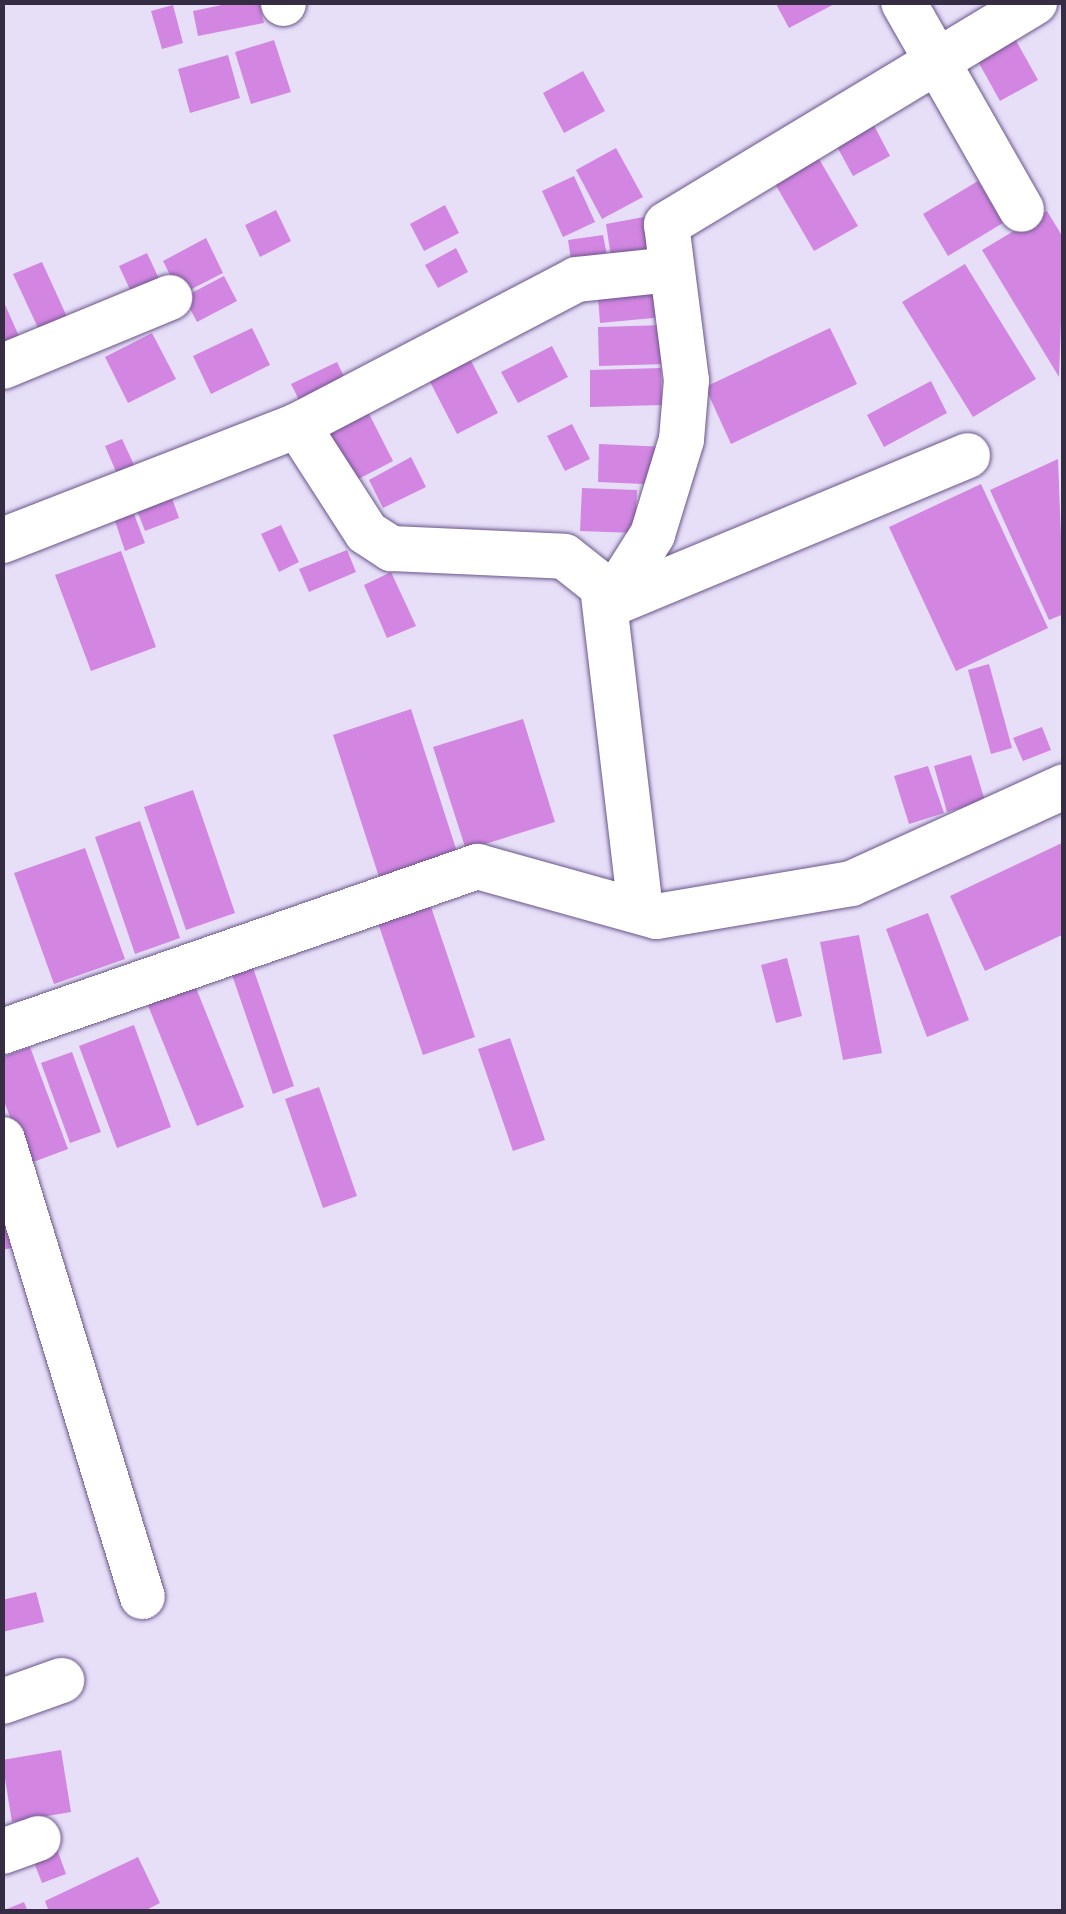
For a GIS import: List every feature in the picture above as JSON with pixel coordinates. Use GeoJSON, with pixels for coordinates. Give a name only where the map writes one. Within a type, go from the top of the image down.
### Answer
{"type":"FeatureCollection","features":[{"type":"Feature","properties":{"kind":"street"},"geometry":{"type":"LineString","coordinates":[[903,2],[932,60],[1020,209]]}},
{"type":"Feature","properties":{"kind":"street"},"geometry":{"type":"LineString","coordinates":[[607,605],[652,534],[674,474],[686,380],[666,224],[932,60],[1034,2]]}},
{"type":"Feature","properties":{"kind":"street"},"geometry":{"type":"LineString","coordinates":[[2,540],[297,425],[576,279],[670,269]]}},
{"type":"Feature","properties":{"kind":"street"},"geometry":{"type":"LineString","coordinates":[[2,366],[169,298]]}},
{"type":"Feature","properties":{"kind":"street"},"geometry":{"type":"LineString","coordinates":[[297,425],[366,532],[390,548],[564,556],[602,586],[640,911]]}},
{"type":"Feature","properties":{"kind":"street"},"geometry":{"type":"LineString","coordinates":[[607,605],[967,454]]}},
{"type":"Feature","properties":{"kind":"street"},"geometry":{"type":"LineString","coordinates":[[2,1031],[477,866],[640,911],[851,883],[1064,786]]}},
{"type":"Feature","properties":{"kind":"street"},"geometry":{"type":"LineString","coordinates":[[2,1139],[142,1596]]}},
{"type":"Feature","properties":{"kind":"street"},"geometry":{"type":"LineString","coordinates":[[2,1700],[61,1680]]}},
{"type":"Feature","properties":{"kind":"building"},"geometry":{"type":"Polygon","coordinates":[[[236,2],[259,2],[264,23],[198,36],[193,11],[236,2]]]}},
{"type":"Feature","properties":{"kind":"building"},"geometry":{"type":"Polygon","coordinates":[[[775,2],[838,2],[789,28],[775,2]]]}},
{"type":"Feature","properties":{"kind":"building"},"geometry":{"type":"Polygon","coordinates":[[[173,5],[183,43],[162,49],[151,11],[173,5]]]}},
{"type":"Feature","properties":{"kind":"building"},"geometry":{"type":"Polygon","coordinates":[[[1008,26],[1038,80],[1000,101],[970,47],[1008,26]]]}},
{"type":"Feature","properties":{"kind":"building"},"geometry":{"type":"Polygon","coordinates":[[[274,40],[291,92],[251,104],[235,52],[274,40]]]}},
{"type":"Feature","properties":{"kind":"building"},"geometry":{"type":"Polygon","coordinates":[[[228,55],[240,98],[190,113],[178,69],[228,55]]]}},
{"type":"Feature","properties":{"kind":"building"},"geometry":{"type":"Polygon","coordinates":[[[583,71],[605,111],[564,133],[543,93],[583,71]]]}},
{"type":"Feature","properties":{"kind":"building"},"geometry":{"type":"Polygon","coordinates":[[[867,112],[890,156],[853,176],[829,132],[867,112]]]}},
{"type":"Feature","properties":{"kind":"building"},"geometry":{"type":"Polygon","coordinates":[[[616,148],[643,197],[602,219],[576,170],[616,148]]]}},
{"type":"Feature","properties":{"kind":"building"},"geometry":{"type":"Polygon","coordinates":[[[815,152],[858,226],[814,251],[771,177],[815,152]]]}},
{"type":"Feature","properties":{"kind":"building"},"geometry":{"type":"Polygon","coordinates":[[[574,176],[595,222],[563,237],[542,191],[574,176]]]}},
{"type":"Feature","properties":{"kind":"building"},"geometry":{"type":"Polygon","coordinates":[[[978,181],[1003,223],[948,256],[923,214],[978,181]]]}},
{"type":"Feature","properties":{"kind":"building"},"geometry":{"type":"Polygon","coordinates":[[[445,205],[459,233],[424,251],[410,224],[445,205]]]}},
{"type":"Feature","properties":{"kind":"building"},"geometry":{"type":"Polygon","coordinates":[[[276,210],[291,241],[260,257],[245,225],[276,210]]]}},
{"type":"Feature","properties":{"kind":"building"},"geometry":{"type":"Polygon","coordinates":[[[1047,211],[1064,239],[1059,377],[982,250],[1047,211]]]}},
{"type":"Feature","properties":{"kind":"building"},"geometry":{"type":"Polygon","coordinates":[[[649,216],[655,256],[612,263],[606,224],[649,216]]]}},
{"type":"Feature","properties":{"kind":"building"},"geometry":{"type":"Polygon","coordinates":[[[603,235],[608,261],[572,266],[568,240],[603,235]]]}},
{"type":"Feature","properties":{"kind":"building"},"geometry":{"type":"Polygon","coordinates":[[[206,238],[223,273],[180,295],[163,261],[206,238]]]}},
{"type":"Feature","properties":{"kind":"building"},"geometry":{"type":"Polygon","coordinates":[[[456,248],[468,272],[438,288],[425,265],[456,248]]]}},
{"type":"Feature","properties":{"kind":"building"},"geometry":{"type":"Polygon","coordinates":[[[147,253],[161,283],[133,296],[119,266],[147,253]]]}},
{"type":"Feature","properties":{"kind":"building"},"geometry":{"type":"Polygon","coordinates":[[[42,262],[73,330],[45,343],[13,274],[42,262]]]}},
{"type":"Feature","properties":{"kind":"building"},"geometry":{"type":"Polygon","coordinates":[[[965,264],[1036,379],[973,417],[902,302],[965,264]]]}},
{"type":"Feature","properties":{"kind":"building"},"geometry":{"type":"Polygon","coordinates":[[[224,276],[237,301],[197,322],[184,297],[224,276]]]}},
{"type":"Feature","properties":{"kind":"building"},"geometry":{"type":"Polygon","coordinates":[[[661,280],[664,317],[600,323],[597,285],[661,280]]]}},
{"type":"Feature","properties":{"kind":"building"},"geometry":{"type":"Polygon","coordinates":[[[2,298],[26,352],[2,358],[2,298]]]}},
{"type":"Feature","properties":{"kind":"building"},"geometry":{"type":"Polygon","coordinates":[[[666,325],[667,364],[599,366],[598,327],[666,325]]]}},
{"type":"Feature","properties":{"kind":"building"},"geometry":{"type":"Polygon","coordinates":[[[252,328],[270,365],[211,394],[193,356],[252,328]]]}},
{"type":"Feature","properties":{"kind":"building"},"geometry":{"type":"Polygon","coordinates":[[[830,328],[857,384],[731,444],[705,387],[830,328]]]}},
{"type":"Feature","properties":{"kind":"building"},"geometry":{"type":"Polygon","coordinates":[[[152,333],[176,379],[128,403],[105,357],[152,333]]]}},
{"type":"Feature","properties":{"kind":"building"},"geometry":{"type":"Polygon","coordinates":[[[552,346],[568,377],[518,403],[501,372],[552,346]]]}},
{"type":"Feature","properties":{"kind":"building"},"geometry":{"type":"Polygon","coordinates":[[[468,355],[498,413],[457,434],[427,376],[468,355]]]}},
{"type":"Feature","properties":{"kind":"building"},"geometry":{"type":"Polygon","coordinates":[[[337,362],[351,391],[306,414],[291,384],[337,362]]]}},
{"type":"Feature","properties":{"kind":"building"},"geometry":{"type":"Polygon","coordinates":[[[661,368],[662,405],[590,407],[590,370],[661,368]]]}},
{"type":"Feature","properties":{"kind":"building"},"geometry":{"type":"Polygon","coordinates":[[[931,381],[947,413],[884,447],[867,415],[931,381]]]}},
{"type":"Feature","properties":{"kind":"building"},"geometry":{"type":"Polygon","coordinates":[[[363,402],[393,461],[349,484],[319,424],[363,402]]]}},
{"type":"Feature","properties":{"kind":"building"},"geometry":{"type":"Polygon","coordinates":[[[572,424],[590,459],[565,471],[547,436],[572,424]]]}},
{"type":"Feature","properties":{"kind":"building"},"geometry":{"type":"Polygon","coordinates":[[[122,439],[141,480],[123,488],[105,446],[122,439]]]}},
{"type":"Feature","properties":{"kind":"building"},"geometry":{"type":"Polygon","coordinates":[[[599,444],[667,447],[665,485],[598,482],[599,444]]]}},
{"type":"Feature","properties":{"kind":"building"},"geometry":{"type":"Polygon","coordinates":[[[411,457],[426,487],[383,508],[369,480],[411,457]]]}},
{"type":"Feature","properties":{"kind":"building"},"geometry":{"type":"Polygon","coordinates":[[[1058,459],[1064,614],[1049,620],[990,490],[1058,459]]]}},
{"type":"Feature","properties":{"kind":"building"},"geometry":{"type":"Polygon","coordinates":[[[981,484],[1048,628],[956,671],[889,527],[981,484]]]}},
{"type":"Feature","properties":{"kind":"building"},"geometry":{"type":"Polygon","coordinates":[[[168,487],[179,518],[145,531],[133,500],[168,487]]]}},
{"type":"Feature","properties":{"kind":"building"},"geometry":{"type":"Polygon","coordinates":[[[582,488],[637,490],[635,533],[580,531],[582,488]]]}},
{"type":"Feature","properties":{"kind":"building"},"geometry":{"type":"Polygon","coordinates":[[[134,514],[145,543],[125,551],[115,521],[134,514]]]}},
{"type":"Feature","properties":{"kind":"building"},"geometry":{"type":"Polygon","coordinates":[[[281,525],[299,562],[279,572],[261,534],[281,525]]]}},
{"type":"Feature","properties":{"kind":"building"},"geometry":{"type":"Polygon","coordinates":[[[347,550],[356,572],[309,592],[299,569],[347,550]]]}},
{"type":"Feature","properties":{"kind":"building"},"geometry":{"type":"Polygon","coordinates":[[[121,551],[156,647],[91,671],[55,575],[121,551]]]}},
{"type":"Feature","properties":{"kind":"building"},"geometry":{"type":"Polygon","coordinates":[[[391,572],[416,626],[387,638],[364,585],[391,572]]]}},
{"type":"Feature","properties":{"kind":"building"},"geometry":{"type":"Polygon","coordinates":[[[989,664],[1012,748],[991,754],[968,670],[989,664]]]}},
{"type":"Feature","properties":{"kind":"building"},"geometry":{"type":"Polygon","coordinates":[[[411,709],[458,855],[380,880],[333,735],[411,709]]]}},
{"type":"Feature","properties":{"kind":"building"},"geometry":{"type":"Polygon","coordinates":[[[523,719],[555,822],[466,850],[433,747],[523,719]]]}},
{"type":"Feature","properties":{"kind":"building"},"geometry":{"type":"Polygon","coordinates":[[[1042,727],[1051,750],[1023,761],[1013,738],[1042,727]]]}},
{"type":"Feature","properties":{"kind":"building"},"geometry":{"type":"Polygon","coordinates":[[[971,755],[985,801],[947,812],[934,766],[971,755]]]}},
{"type":"Feature","properties":{"kind":"building"},"geometry":{"type":"Polygon","coordinates":[[[928,766],[944,813],[909,824],[894,776],[928,766]]]}},
{"type":"Feature","properties":{"kind":"building"},"geometry":{"type":"Polygon","coordinates":[[[193,790],[235,913],[186,930],[144,807],[193,790]]]}},
{"type":"Feature","properties":{"kind":"building"},"geometry":{"type":"Polygon","coordinates":[[[140,821],[180,938],[135,954],[95,837],[140,821]]]}},
{"type":"Feature","properties":{"kind":"building"},"geometry":{"type":"Polygon","coordinates":[[[1064,842],[1064,934],[985,971],[950,896],[1064,842]]]}},
{"type":"Feature","properties":{"kind":"building"},"geometry":{"type":"Polygon","coordinates":[[[85,848],[125,959],[54,984],[14,873],[85,848]]]}},
{"type":"Feature","properties":{"kind":"building"},"geometry":{"type":"Polygon","coordinates":[[[430,904],[475,1037],[423,1055],[378,923],[430,904]]]}},
{"type":"Feature","properties":{"kind":"building"},"geometry":{"type":"Polygon","coordinates":[[[928,913],[969,1020],[927,1037],[886,929],[928,913]]]}},
{"type":"Feature","properties":{"kind":"building"},"geometry":{"type":"Polygon","coordinates":[[[859,935],[882,1053],[843,1060],[820,942],[859,935]]]}},
{"type":"Feature","properties":{"kind":"building"},"geometry":{"type":"Polygon","coordinates":[[[787,958],[802,1016],[776,1023],[761,965],[787,958]]]}},
{"type":"Feature","properties":{"kind":"building"},"geometry":{"type":"Polygon","coordinates":[[[252,965],[294,1086],[273,1094],[231,972],[252,965]]]}},
{"type":"Feature","properties":{"kind":"building"},"geometry":{"type":"Polygon","coordinates":[[[194,983],[244,1107],[197,1126],[147,1003],[194,983]]]}},
{"type":"Feature","properties":{"kind":"building"},"geometry":{"type":"Polygon","coordinates":[[[134,1025],[171,1127],[117,1148],[79,1046],[134,1025]]]}},
{"type":"Feature","properties":{"kind":"building"},"geometry":{"type":"Polygon","coordinates":[[[510,1038],[545,1140],[513,1151],[478,1049],[510,1038]]]}},
{"type":"Feature","properties":{"kind":"building"},"geometry":{"type":"Polygon","coordinates":[[[30,1047],[68,1149],[28,1164],[2,1096],[2,1057],[30,1047]]]}},
{"type":"Feature","properties":{"kind":"building"},"geometry":{"type":"Polygon","coordinates":[[[72,1052],[101,1132],[70,1143],[41,1063],[72,1052]]]}},
{"type":"Feature","properties":{"kind":"building"},"geometry":{"type":"Polygon","coordinates":[[[319,1087],[357,1196],[323,1208],[285,1099],[319,1087]]]}},
{"type":"Feature","properties":{"kind":"building"},"geometry":{"type":"Polygon","coordinates":[[[2,1191],[16,1247],[2,1250],[2,1191]]]}},
{"type":"Feature","properties":{"kind":"building"},"geometry":{"type":"Polygon","coordinates":[[[36,1592],[44,1622],[2,1632],[2,1600],[36,1592]]]}},
{"type":"Feature","properties":{"kind":"building"},"geometry":{"type":"Polygon","coordinates":[[[61,1750],[71,1812],[12,1822],[2,1760],[61,1750]]]}},
{"type":"Feature","properties":{"kind":"building"},"geometry":{"type":"Polygon","coordinates":[[[53,1838],[66,1874],[42,1883],[28,1847],[53,1838]]]}},
{"type":"Feature","properties":{"kind":"building"},"geometry":{"type":"Polygon","coordinates":[[[138,1857],[160,1903],[142,1912],[49,1912],[45,1901],[138,1857]]]}},
{"type":"Feature","properties":{"kind":"building"},"geometry":{"type":"Polygon","coordinates":[[[24,1902],[28,1912],[2,1912],[2,1911],[24,1902]]]}}]}
